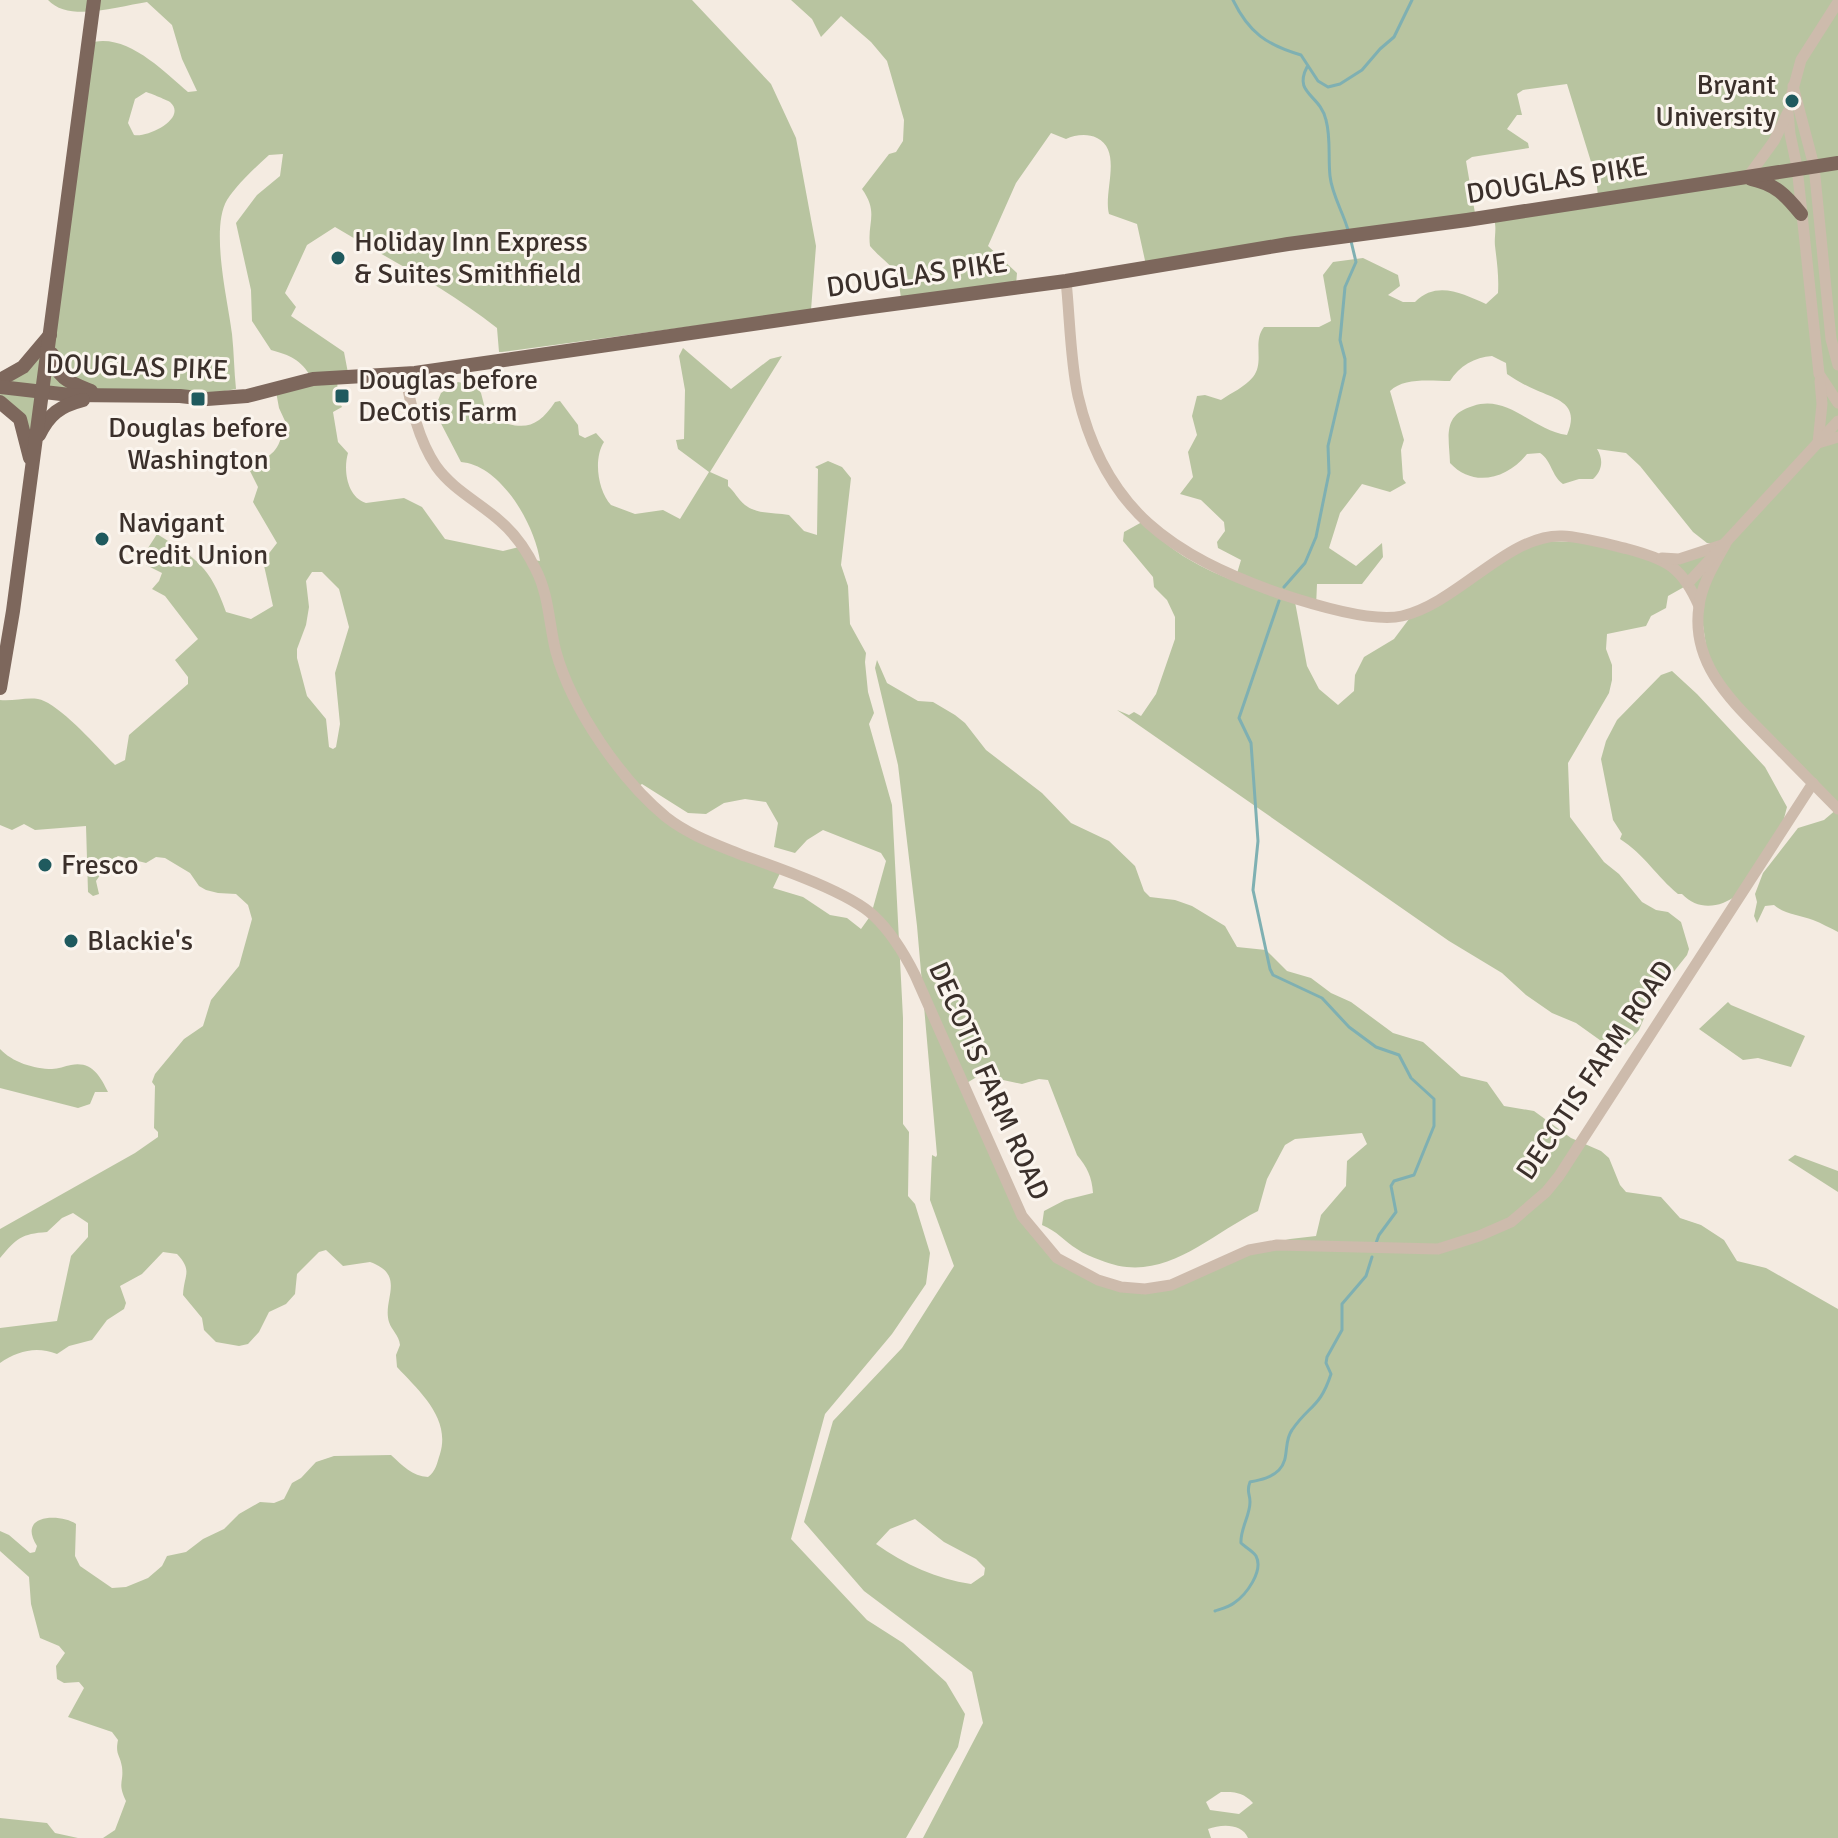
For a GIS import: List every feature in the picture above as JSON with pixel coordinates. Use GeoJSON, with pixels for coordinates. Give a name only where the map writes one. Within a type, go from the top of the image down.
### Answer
{"type":"FeatureCollection","features":[{"type":"Feature","properties":{"kind":"main road"},"geometry":{"type":"LineString","coordinates":[[0,688],[94,0]]}},
{"type":"Feature","properties":{"kind":"main road","name":"DOUGLAS PIKE"},"geometry":{"type":"LineString","coordinates":[[0,387],[107,397],[233,397],[313,379],[405,375],[1066,281],[1838,163]]}},
{"type":"Feature","properties":{"kind":"main road"},"geometry":{"type":"LineString","coordinates":[[1747,178],[1768,182],[1786,195],[1801,214]]}},
{"type":"Feature","properties":{"kind":"main road"},"geometry":{"type":"LineString","coordinates":[[0,380],[22,368],[50,334]]}},
{"type":"Feature","properties":{"kind":"main road"},"geometry":{"type":"LineString","coordinates":[[50,334],[54,364],[60,375],[77,386],[107,397]]}},
{"type":"Feature","properties":{"kind":"main road"},"geometry":{"type":"LineString","coordinates":[[32,462],[35,443],[57,410],[83,400],[107,397]]}},
{"type":"Feature","properties":{"kind":"main road"},"geometry":{"type":"LineString","coordinates":[[0,402],[20,419],[27,454],[32,462]]}},
{"type":"Feature","properties":{"kind":"street"},"geometry":{"type":"LineString","coordinates":[[1747,178],[1774,141],[1788,112],[1801,60],[1838,2]]}},
{"type":"Feature","properties":{"kind":"street"},"geometry":{"type":"LineString","coordinates":[[1793,86],[1814,166],[1831,339],[1838,365]]}},
{"type":"Feature","properties":{"kind":"street"},"geometry":{"type":"LineString","coordinates":[[1788,112],[1797,167],[1822,404],[1818,443]]}},
{"type":"Feature","properties":{"kind":"street"},"geometry":{"type":"LineString","coordinates":[[1066,281],[1078,393],[1093,448],[1117,490],[1152,528],[1191,557],[1260,586],[1318,607],[1362,615],[1400,617],[1432,605],[1527,542],[1559,536],[1589,539],[1661,558],[1679,559],[1726,543]]}},
{"type":"Feature","properties":{"kind":"street"},"geometry":{"type":"LineString","coordinates":[[1819,374],[1838,403]]}},
{"type":"Feature","properties":{"kind":"street","name":"DECOTIS FARM ROAD"},"geometry":{"type":"LineString","coordinates":[[405,375],[421,436],[438,468],[476,505],[500,520],[536,570],[545,593],[554,643],[565,680],[620,771],[637,792],[699,839],[814,884],[873,915],[900,946],[915,975],[1022,1216],[1057,1258],[1098,1280],[1121,1287],[1145,1289],[1171,1285],[1249,1250],[1277,1245],[1438,1249],[1511,1222],[1546,1192],[1559,1176],[1813,783]]}},
{"type":"Feature","properties":{"kind":"street"},"geometry":{"type":"LineString","coordinates":[[1689,582],[1838,421]]}},
{"type":"Feature","properties":{"kind":"street"},"geometry":{"type":"LineString","coordinates":[[1818,443],[1838,437]]}},
{"type":"Feature","properties":{"kind":"street"},"geometry":{"type":"LineString","coordinates":[[1726,543],[1708,577],[1699,606],[1703,649],[1723,693],[1838,809]]}},
{"type":"Feature","properties":{"kind":"street"},"geometry":{"type":"LineString","coordinates":[[1661,558],[1689,582],[1699,606]]}},
{"type":"Feature","properties":{"kind":"green space"},"geometry":{"type":"Polygon","coordinates":[[[48,0],[692,0],[771,84],[796,138],[816,246],[811,310],[499,352],[497,328],[437,287],[335,227],[307,245],[285,293],[296,307],[291,316],[344,352],[348,373],[337,377],[338,399],[342,407],[333,412],[338,442],[348,453],[346,475],[354,495],[366,503],[404,498],[422,507],[445,539],[503,551],[523,546],[529,559],[540,561],[531,531],[514,499],[490,474],[461,462],[434,410],[441,393],[458,382],[476,386],[481,393],[489,424],[499,421],[517,426],[531,424],[560,401],[578,425],[579,435],[585,438],[596,433],[604,442],[598,475],[611,505],[635,514],[663,510],[680,519],[709,472],[678,449],[676,440],[684,439],[685,390],[679,356],[683,348],[731,389],[770,359],[782,356],[710,472],[728,480],[728,486],[745,505],[761,512],[789,515],[804,531],[817,535],[818,469],[815,467],[828,461],[842,467],[851,478],[841,565],[848,586],[850,624],[866,653],[868,692],[874,713],[869,724],[892,805],[903,1018],[903,1124],[909,1132],[908,1196],[915,1204],[930,1253],[926,1284],[892,1334],[825,1414],[791,1539],[867,1620],[903,1643],[946,1682],[965,1714],[958,1747],[906,1838],[103,1838],[115,1830],[126,1801],[121,1786],[118,1740],[112,1732],[68,1717],[84,1688],[79,1682],[64,1683],[57,1679],[56,1666],[65,1653],[59,1646],[40,1638],[31,1604],[29,1577],[0,1551],[0,1531],[30,1553],[35,1552],[37,1546],[32,1535],[36,1522],[52,1518],[76,1524],[75,1556],[80,1566],[112,1588],[126,1587],[148,1578],[162,1566],[167,1556],[186,1552],[260,1502],[274,1503],[284,1499],[292,1483],[316,1462],[334,1456],[391,1455],[412,1472],[428,1477],[436,1467],[442,1441],[441,1429],[431,1406],[397,1367],[396,1355],[400,1345],[389,1322],[391,1289],[388,1274],[370,1262],[343,1266],[326,1250],[319,1252],[297,1274],[295,1294],[286,1304],[269,1312],[259,1332],[248,1344],[239,1346],[216,1342],[204,1330],[202,1318],[183,1295],[185,1265],[177,1254],[163,1252],[142,1274],[120,1286],[126,1303],[124,1309],[107,1320],[92,1340],[69,1346],[57,1354],[42,1350],[27,1351],[0,1363],[0,1328],[57,1321],[71,1256],[88,1237],[88,1223],[73,1213],[62,1218],[47,1232],[20,1238],[0,1258],[0,1229],[158,1137],[154,1128],[155,1086],[152,1082],[155,1074],[184,1039],[203,1026],[211,1000],[239,966],[252,919],[248,905],[236,894],[206,890],[190,873],[165,858],[156,857],[146,863],[118,856],[109,862],[96,881],[99,894],[93,896],[88,892],[86,826],[35,830],[24,824],[12,830],[0,825],[0,700],[44,701],[71,721],[115,765],[125,760],[129,735],[188,684],[188,677],[175,660],[198,639],[165,596],[152,589],[162,573],[146,565],[148,548],[157,534],[192,558],[208,574],[226,612],[251,619],[273,606],[263,561],[277,543],[253,502],[258,487],[248,467],[270,455],[278,446],[285,421],[275,386],[311,377],[294,359],[271,350],[252,321],[251,290],[236,223],[257,195],[280,176],[283,154],[269,155],[236,188],[222,213],[220,246],[236,389],[208,394],[40,393],[32,444],[21,420],[0,402],[0,382],[46,333],[87,44],[115,42],[128,47],[154,63],[188,92],[197,91],[182,59],[172,25],[147,2],[81,12],[57,7],[48,0]],[[146,92],[135,99],[128,123],[134,135],[164,126],[174,114],[170,102],[146,92]],[[312,572],[306,581],[309,607],[297,658],[307,696],[326,719],[329,747],[333,749],[340,724],[335,673],[349,627],[339,589],[322,572],[312,572]],[[642,784],[634,789],[672,821],[781,871],[773,888],[803,897],[830,915],[847,918],[861,929],[871,915],[886,861],[881,853],[823,830],[807,840],[795,853],[774,847],[778,823],[766,802],[745,799],[724,803],[706,814],[688,813],[642,784]]]}},
{"type":"Feature","properties":{"kind":"green space"},"geometry":{"type":"Polygon","coordinates":[[[791,0],[1838,0],[1838,932],[1774,905],[1765,906],[1757,923],[1754,916],[1755,894],[1763,873],[1798,828],[1824,820],[1837,809],[1727,696],[1709,666],[1700,605],[1684,587],[1668,596],[1666,608],[1651,616],[1646,626],[1607,634],[1606,649],[1612,665],[1609,693],[1568,763],[1570,817],[1604,862],[1619,874],[1642,902],[1656,910],[1668,912],[1681,922],[1689,949],[1652,999],[1639,1030],[1618,1053],[1576,1023],[1552,1013],[1502,973],[1449,941],[1117,710],[1141,716],[1156,694],[1175,639],[1175,617],[1167,600],[1154,587],[1153,577],[1123,541],[1124,532],[1142,522],[1183,556],[1232,580],[1235,580],[1241,560],[1218,548],[1217,542],[1225,531],[1224,522],[1201,500],[1180,494],[1193,477],[1188,452],[1197,435],[1192,416],[1197,396],[1221,400],[1250,381],[1258,365],[1259,339],[1264,327],[1319,327],[1331,321],[1323,275],[1333,262],[1363,258],[1398,275],[1400,286],[1388,295],[1403,302],[1415,302],[1423,295],[1441,290],[1459,293],[1486,304],[1498,293],[1494,219],[1598,196],[1596,178],[1567,84],[1523,90],[1517,94],[1522,115],[1517,115],[1507,129],[1528,143],[1529,148],[1472,157],[1466,161],[1476,219],[1146,265],[1137,224],[1109,214],[1111,162],[1105,144],[1089,135],[1066,139],[1051,133],[1016,183],[988,246],[1017,273],[1016,285],[901,298],[895,272],[870,246],[871,211],[862,189],[903,141],[904,120],[887,61],[841,16],[821,37],[812,19],[791,0]],[[1492,356],[1480,358],[1468,363],[1450,381],[1410,382],[1390,391],[1404,440],[1401,450],[1406,483],[1390,492],[1362,484],[1340,513],[1329,548],[1356,566],[1382,543],[1383,557],[1362,584],[1317,584],[1316,607],[1295,602],[1307,666],[1319,689],[1338,705],[1354,691],[1355,675],[1364,657],[1394,639],[1409,619],[1535,541],[1592,542],[1667,564],[1726,545],[1707,543],[1693,532],[1626,453],[1597,449],[1601,465],[1593,479],[1563,484],[1540,453],[1527,454],[1510,469],[1490,477],[1479,478],[1459,471],[1450,463],[1450,428],[1456,415],[1473,406],[1498,405],[1567,435],[1571,416],[1565,405],[1507,374],[1506,363],[1492,356]]]}},
{"type":"Feature","properties":{"kind":"green space"},"geometry":{"type":"Polygon","coordinates":[[[877,660],[887,683],[918,701],[933,702],[955,715],[986,750],[1042,793],[1071,823],[1109,841],[1135,866],[1144,891],[1150,897],[1192,906],[1225,926],[1237,947],[1266,950],[1287,971],[1311,978],[1393,1033],[1423,1042],[1461,1076],[1487,1082],[1504,1106],[1534,1111],[1571,1138],[1601,1151],[1609,1158],[1626,1192],[1661,1197],[1680,1218],[1701,1225],[1724,1240],[1737,1261],[1766,1268],[1838,1309],[1838,1838],[1248,1838],[1236,1827],[1219,1826],[1208,1829],[1211,1838],[923,1838],[983,1723],[972,1672],[864,1591],[804,1522],[833,1421],[902,1348],[954,1266],[930,1200],[932,1155],[937,1155],[917,926],[898,765],[875,668],[877,660]],[[980,1075],[965,1084],[1024,1222],[1077,1273],[1139,1287],[1163,1283],[1261,1245],[1316,1236],[1321,1215],[1346,1186],[1347,1161],[1367,1144],[1362,1133],[1295,1139],[1285,1145],[1267,1179],[1258,1211],[1202,1245],[1164,1263],[1144,1267],[1122,1266],[1085,1254],[1042,1225],[1044,1211],[1065,1200],[1093,1193],[1088,1172],[1077,1155],[1048,1080],[1022,1084],[980,1075]],[[915,1519],[890,1529],[876,1544],[909,1564],[971,1584],[984,1575],[985,1568],[976,1559],[944,1542],[915,1519]],[[1226,1792],[1206,1802],[1210,1810],[1239,1814],[1253,1803],[1242,1795],[1226,1792]]]}},
{"type":"Feature","properties":{"kind":"green space"},"geometry":{"type":"Polygon","coordinates":[[[1672,671],[1765,767],[1787,807],[1782,826],[1737,895],[1716,905],[1695,903],[1678,894],[1620,839],[1622,834],[1613,820],[1601,759],[1617,720],[1661,675],[1672,671]]]}},
{"type":"Feature","properties":{"kind":"green space"},"geometry":{"type":"Polygon","coordinates":[[[1728,1002],[1805,1036],[1791,1067],[1758,1058],[1743,1060],[1699,1029],[1728,1002]]]}},
{"type":"Feature","properties":{"kind":"green space"},"geometry":{"type":"Polygon","coordinates":[[[0,1049],[17,1061],[38,1068],[85,1065],[98,1075],[108,1092],[95,1092],[90,1104],[78,1108],[0,1088],[0,1049]]]}},
{"type":"Feature","properties":{"kind":"green space"},"geometry":{"type":"Polygon","coordinates":[[[1795,1155],[1838,1171],[1838,1192],[1788,1160],[1795,1155]]]}},
{"type":"Feature","properties":{"kind":"green space"},"geometry":{"type":"Polygon","coordinates":[[[0,1818],[47,1823],[55,1833],[78,1838],[0,1838],[0,1818]]]}},
{"type":"Feature","properties":{"kind":"waterway"},"geometry":{"type":"LineString","coordinates":[[1233,0],[1260,36],[1278,47],[1301,55],[1318,81],[1328,87],[1340,84],[1362,70],[1394,37],[1412,0]]}},
{"type":"Feature","properties":{"kind":"waterway"},"geometry":{"type":"LineString","coordinates":[[1307,67],[1303,83],[1326,120],[1331,183],[1348,230]]}},
{"type":"Feature","properties":{"kind":"waterway"},"geometry":{"type":"LineString","coordinates":[[1284,587],[1305,563],[1316,537],[1329,473],[1328,446],[1345,373],[1340,340],[1345,287],[1356,262],[1351,241]]}},
{"type":"Feature","properties":{"kind":"waterway"},"geometry":{"type":"LineString","coordinates":[[1279,601],[1239,718],[1251,743],[1258,841],[1253,890],[1270,969],[1273,975],[1322,998],[1349,1027],[1376,1047],[1399,1055],[1411,1078],[1434,1099],[1434,1126],[1414,1175],[1394,1181],[1391,1186],[1396,1212],[1376,1243]]}},
{"type":"Feature","properties":{"kind":"waterway"},"geometry":{"type":"LineString","coordinates":[[1215,1611],[1239,1599],[1256,1575],[1256,1556],[1241,1543],[1250,1507],[1250,1482],[1269,1477],[1279,1470],[1292,1430],[1323,1394],[1331,1374],[1327,1357],[1342,1330],[1342,1304],[1366,1276],[1372,1257]]}},
{"type":"Feature","properties":{"kind":"place","name":"Bryant University"},"geometry":{"type":"Point","coordinates":[1792,101]}},
{"type":"Feature","properties":{"kind":"place","name":"Holiday Inn Express & Suites Smithfield"},"geometry":{"type":"Point","coordinates":[338,258]}},
{"type":"Feature","properties":{"kind":"place","name":"Douglas before DeCotis Farm"},"geometry":{"type":"Point","coordinates":[342,396]}},
{"type":"Feature","properties":{"kind":"place","name":"Douglas before Washington"},"geometry":{"type":"Point","coordinates":[198,399]}},
{"type":"Feature","properties":{"kind":"place","name":"Navigant Credit Union"},"geometry":{"type":"Point","coordinates":[102,539]}},
{"type":"Feature","properties":{"kind":"place","name":"Fresco"},"geometry":{"type":"Point","coordinates":[45,865]}},
{"type":"Feature","properties":{"kind":"place","name":"Blackie's"},"geometry":{"type":"Point","coordinates":[71,941]}}]}
